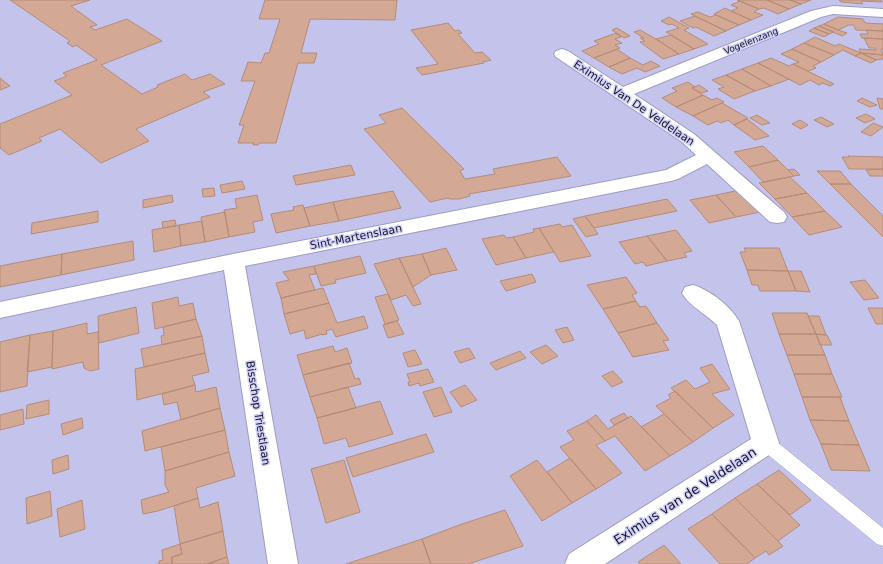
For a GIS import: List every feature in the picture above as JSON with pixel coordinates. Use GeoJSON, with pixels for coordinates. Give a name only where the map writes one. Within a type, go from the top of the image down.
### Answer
{"type":"FeatureCollection","features":[{"type":"Feature","properties":{"kind":"street","name":"Vogelenzang"},"geometry":{"type":"LineString","coordinates":[[623,93],[816,14],[833,10],[883,13]]}},
{"type":"Feature","properties":{"kind":"street","name":"Eximius Van De Veldelaan"},"geometry":{"type":"LineString","coordinates":[[562,54],[623,93],[688,138],[777,217]]}},
{"type":"Feature","properties":{"kind":"street","name":"Sint-Martenslaan"},"geometry":{"type":"LineString","coordinates":[[0,310],[233,261],[671,174],[709,156]]}},
{"type":"Feature","properties":{"kind":"street","name":"Bisschop Triestlaan"},"geometry":{"type":"LineString","coordinates":[[233,261],[284,564]]}},
{"type":"Feature","properties":{"kind":"street","name":"Eximius van de Veldelaan"},"geometry":{"type":"LineString","coordinates":[[580,564],[766,443],[727,321],[716,310],[693,293]]}},
{"type":"Feature","properties":{"kind":"lane"},"geometry":{"type":"LineString","coordinates":[[766,443],[883,538]]}},
{"type":"Feature","properties":{"kind":"building"},"geometry":{"type":"Polygon","coordinates":[[[10,0],[90,0],[71,6],[97,25],[90,27],[95,30],[127,19],[162,41],[101,65],[142,94],[158,87],[157,85],[185,74],[192,80],[210,74],[225,84],[203,92],[210,97],[136,129],[149,141],[101,163],[60,129],[39,138],[42,141],[9,155],[0,148],[0,124],[72,95],[54,81],[67,76],[63,73],[97,60],[76,45],[73,47],[67,43],[70,41],[10,0]]]}},
{"type":"Feature","properties":{"kind":"building"},"geometry":{"type":"Polygon","coordinates":[[[265,0],[397,0],[395,20],[310,19],[301,53],[317,53],[314,63],[298,63],[276,143],[259,143],[258,145],[253,145],[254,143],[238,143],[244,125],[239,125],[255,81],[241,81],[248,62],[261,63],[265,53],[269,53],[280,19],[259,19],[265,0]]]}},
{"type":"Feature","properties":{"kind":"building"},"geometry":{"type":"Polygon","coordinates":[[[737,0],[767,0],[789,9],[778,14],[764,8],[759,9],[737,0]]]}},
{"type":"Feature","properties":{"kind":"building"},"geometry":{"type":"Polygon","coordinates":[[[767,0],[790,0],[801,4],[789,9],[767,0]]]}},
{"type":"Feature","properties":{"kind":"building"},"geometry":{"type":"Polygon","coordinates":[[[790,0],[811,0],[801,4],[790,0]]]}},
{"type":"Feature","properties":{"kind":"building"},"geometry":{"type":"Polygon","coordinates":[[[839,0],[881,0],[882,2],[861,1],[863,4],[841,2],[839,0]]]}},
{"type":"Feature","properties":{"kind":"building"},"geometry":{"type":"Polygon","coordinates":[[[740,1],[759,9],[754,12],[763,15],[751,20],[731,11],[738,8],[731,5],[740,1]]]}},
{"type":"Feature","properties":{"kind":"building"},"geometry":{"type":"Polygon","coordinates":[[[725,8],[751,20],[739,25],[714,14],[725,8]]]}},
{"type":"Feature","properties":{"kind":"building"},"geometry":{"type":"Polygon","coordinates":[[[698,12],[710,17],[716,15],[739,25],[726,31],[691,14],[698,12]]]}},
{"type":"Feature","properties":{"kind":"building"},"geometry":{"type":"Polygon","coordinates":[[[695,16],[726,31],[714,36],[680,21],[695,16]]]}},
{"type":"Feature","properties":{"kind":"building"},"geometry":{"type":"Polygon","coordinates":[[[669,17],[689,28],[684,30],[708,44],[694,49],[666,32],[679,28],[661,21],[669,17]]]}},
{"type":"Feature","properties":{"kind":"building"},"geometry":{"type":"Polygon","coordinates":[[[838,17],[863,19],[865,23],[883,24],[883,31],[856,30],[853,25],[849,25],[838,30],[824,24],[838,17]]]}},
{"type":"Feature","properties":{"kind":"building"},"geometry":{"type":"Polygon","coordinates":[[[448,23],[455,31],[459,30],[462,33],[458,34],[475,53],[482,52],[491,60],[483,62],[484,63],[422,75],[416,68],[438,64],[411,30],[448,23]]]}},
{"type":"Feature","properties":{"kind":"building"},"geometry":{"type":"Polygon","coordinates":[[[824,24],[847,33],[842,36],[819,26],[824,24]]]}},
{"type":"Feature","properties":{"kind":"building"},"geometry":{"type":"Polygon","coordinates":[[[819,26],[834,32],[829,34],[814,28],[819,26]]]}},
{"type":"Feature","properties":{"kind":"building"},"geometry":{"type":"Polygon","coordinates":[[[617,28],[630,36],[624,38],[612,30],[617,28]]]}},
{"type":"Feature","properties":{"kind":"building"},"geometry":{"type":"Polygon","coordinates":[[[814,28],[829,34],[824,37],[809,31],[814,28]]]}},
{"type":"Feature","properties":{"kind":"building"},"geometry":{"type":"Polygon","coordinates":[[[640,30],[679,54],[663,59],[640,42],[645,41],[640,38],[644,38],[634,32],[640,30]]]}},
{"type":"Feature","properties":{"kind":"building"},"geometry":{"type":"Polygon","coordinates":[[[866,30],[883,31],[883,39],[862,38],[860,34],[868,34],[866,30]]]}},
{"type":"Feature","properties":{"kind":"building"},"geometry":{"type":"Polygon","coordinates":[[[616,33],[621,37],[615,39],[622,43],[615,45],[620,48],[594,58],[582,51],[599,44],[594,41],[616,33]]]}},
{"type":"Feature","properties":{"kind":"building"},"geometry":{"type":"Polygon","coordinates":[[[671,35],[694,49],[679,54],[656,39],[671,35]]]}},
{"type":"Feature","properties":{"kind":"building"},"geometry":{"type":"Polygon","coordinates":[[[815,37],[835,46],[839,44],[861,53],[855,56],[843,50],[834,55],[804,43],[815,37]]]}},
{"type":"Feature","properties":{"kind":"building"},"geometry":{"type":"Polygon","coordinates":[[[864,38],[883,39],[883,49],[881,49],[883,55],[861,53],[859,49],[876,50],[875,48],[869,48],[864,38]]]}},
{"type":"Feature","properties":{"kind":"building"},"geometry":{"type":"Polygon","coordinates":[[[804,43],[834,55],[821,62],[792,49],[804,43]]]}},
{"type":"Feature","properties":{"kind":"building"},"geometry":{"type":"Polygon","coordinates":[[[617,49],[630,58],[609,67],[594,58],[617,49]]]}},
{"type":"Feature","properties":{"kind":"building"},"geometry":{"type":"Polygon","coordinates":[[[792,49],[821,62],[813,66],[816,68],[808,71],[793,64],[799,62],[781,54],[792,49]]]}},
{"type":"Feature","properties":{"kind":"building"},"geometry":{"type":"Polygon","coordinates":[[[861,53],[883,55],[883,59],[876,60],[861,53]]]}},
{"type":"Feature","properties":{"kind":"building"},"geometry":{"type":"Polygon","coordinates":[[[861,53],[876,60],[871,63],[855,56],[861,53]]]}},
{"type":"Feature","properties":{"kind":"building"},"geometry":{"type":"Polygon","coordinates":[[[630,58],[643,65],[651,61],[660,66],[645,72],[637,68],[622,74],[609,67],[630,58]]]}},
{"type":"Feature","properties":{"kind":"building"},"geometry":{"type":"Polygon","coordinates":[[[771,58],[789,66],[793,64],[834,84],[830,86],[823,83],[819,85],[810,80],[800,85],[758,63],[771,58]]]}},
{"type":"Feature","properties":{"kind":"building"},"geometry":{"type":"Polygon","coordinates":[[[758,63],[789,79],[771,86],[742,69],[758,63]]]}},
{"type":"Feature","properties":{"kind":"building"},"geometry":{"type":"Polygon","coordinates":[[[742,69],[771,86],[755,91],[726,75],[742,69]]]}},
{"type":"Feature","properties":{"kind":"building"},"geometry":{"type":"Polygon","coordinates":[[[726,75],[755,91],[734,99],[718,89],[724,87],[712,80],[726,75]]]}},
{"type":"Feature","properties":{"kind":"building"},"geometry":{"type":"Polygon","coordinates":[[[0,78],[10,86],[0,90],[0,78]]]}},
{"type":"Feature","properties":{"kind":"building"},"geometry":{"type":"Polygon","coordinates":[[[688,82],[695,87],[692,88],[703,95],[676,107],[662,98],[677,91],[672,88],[688,82]]]}},
{"type":"Feature","properties":{"kind":"building"},"geometry":{"type":"Polygon","coordinates":[[[699,85],[708,91],[701,93],[692,88],[699,85]]]}},
{"type":"Feature","properties":{"kind":"building"},"geometry":{"type":"Polygon","coordinates":[[[703,95],[712,100],[717,98],[724,102],[693,116],[676,107],[703,95]]]}},
{"type":"Feature","properties":{"kind":"building"},"geometry":{"type":"Polygon","coordinates":[[[862,98],[877,105],[870,107],[857,101],[862,98]]]}},
{"type":"Feature","properties":{"kind":"building"},"geometry":{"type":"Polygon","coordinates":[[[877,98],[883,99],[883,109],[880,109],[877,98]]]}},
{"type":"Feature","properties":{"kind":"building"},"geometry":{"type":"Polygon","coordinates":[[[722,103],[748,118],[734,125],[728,120],[721,123],[717,121],[708,125],[693,116],[722,103]]]}},
{"type":"Feature","properties":{"kind":"building"},"geometry":{"type":"Polygon","coordinates":[[[402,108],[464,169],[460,171],[465,179],[495,174],[493,169],[557,157],[571,176],[469,194],[470,196],[459,199],[448,198],[430,202],[364,129],[386,123],[379,115],[402,108]]]}},
{"type":"Feature","properties":{"kind":"building"},"geometry":{"type":"Polygon","coordinates":[[[866,114],[875,119],[865,123],[856,118],[866,114]]]}},
{"type":"Feature","properties":{"kind":"building"},"geometry":{"type":"Polygon","coordinates":[[[757,115],[770,123],[762,125],[750,118],[757,115]]]}},
{"type":"Feature","properties":{"kind":"building"},"geometry":{"type":"Polygon","coordinates":[[[821,117],[834,124],[827,127],[814,120],[821,117]]]}},
{"type":"Feature","properties":{"kind":"building"},"geometry":{"type":"Polygon","coordinates":[[[747,119],[769,136],[755,140],[734,125],[747,119]]]}},
{"type":"Feature","properties":{"kind":"building"},"geometry":{"type":"Polygon","coordinates":[[[800,120],[808,125],[801,129],[792,124],[800,120]]]}},
{"type":"Feature","properties":{"kind":"building"},"geometry":{"type":"Polygon","coordinates":[[[873,123],[883,127],[871,136],[861,132],[873,123]]]}},
{"type":"Feature","properties":{"kind":"building"},"geometry":{"type":"Polygon","coordinates":[[[763,146],[778,160],[749,167],[734,152],[763,146]]]}},
{"type":"Feature","properties":{"kind":"building"},"geometry":{"type":"Polygon","coordinates":[[[848,156],[883,157],[883,169],[849,169],[842,157],[849,157],[848,156]]]}},
{"type":"Feature","properties":{"kind":"building"},"geometry":{"type":"Polygon","coordinates":[[[778,160],[794,176],[763,182],[749,167],[778,160]]]}},
{"type":"Feature","properties":{"kind":"building"},"geometry":{"type":"Polygon","coordinates":[[[351,165],[355,175],[296,185],[293,176],[351,165]]]}},
{"type":"Feature","properties":{"kind":"building"},"geometry":{"type":"Polygon","coordinates":[[[794,169],[800,175],[794,176],[788,170],[794,169]]]}},
{"type":"Feature","properties":{"kind":"building"},"geometry":{"type":"Polygon","coordinates":[[[883,169],[883,176],[870,176],[866,170],[883,169]]]}},
{"type":"Feature","properties":{"kind":"building"},"geometry":{"type":"Polygon","coordinates":[[[817,171],[840,171],[851,184],[830,184],[817,171]]]}},
{"type":"Feature","properties":{"kind":"building"},"geometry":{"type":"Polygon","coordinates":[[[790,177],[807,193],[775,199],[759,183],[790,177]]]}},
{"type":"Feature","properties":{"kind":"building"},"geometry":{"type":"Polygon","coordinates":[[[242,181],[245,189],[222,193],[220,185],[242,181]]]}},
{"type":"Feature","properties":{"kind":"building"},"geometry":{"type":"Polygon","coordinates":[[[830,184],[851,184],[883,216],[883,237],[830,184]]]}},
{"type":"Feature","properties":{"kind":"building"},"geometry":{"type":"Polygon","coordinates":[[[214,188],[215,196],[203,197],[202,189],[214,188]]]}},
{"type":"Feature","properties":{"kind":"building"},"geometry":{"type":"Polygon","coordinates":[[[740,190],[760,212],[736,217],[716,195],[740,190]]]}},
{"type":"Feature","properties":{"kind":"building"},"geometry":{"type":"Polygon","coordinates":[[[393,191],[401,208],[339,221],[333,202],[393,191]]]}},
{"type":"Feature","properties":{"kind":"building"},"geometry":{"type":"Polygon","coordinates":[[[807,193],[825,211],[792,217],[775,199],[807,193]]]}},
{"type":"Feature","properties":{"kind":"building"},"geometry":{"type":"Polygon","coordinates":[[[172,195],[173,202],[143,208],[143,200],[172,195]]]}},
{"type":"Feature","properties":{"kind":"building"},"geometry":{"type":"Polygon","coordinates":[[[257,195],[263,220],[253,222],[255,232],[229,237],[224,210],[237,208],[235,199],[257,195]]]}},
{"type":"Feature","properties":{"kind":"building"},"geometry":{"type":"Polygon","coordinates":[[[716,195],[736,217],[709,223],[690,200],[716,195]]]}},
{"type":"Feature","properties":{"kind":"building"},"geometry":{"type":"Polygon","coordinates":[[[667,199],[677,211],[594,228],[585,216],[667,199]]]}},
{"type":"Feature","properties":{"kind":"building"},"geometry":{"type":"Polygon","coordinates":[[[333,202],[339,221],[310,226],[304,208],[333,202]]]}},
{"type":"Feature","properties":{"kind":"building"},"geometry":{"type":"Polygon","coordinates":[[[303,205],[310,226],[276,233],[271,214],[294,210],[293,207],[303,205]]]}},
{"type":"Feature","properties":{"kind":"building"},"geometry":{"type":"Polygon","coordinates":[[[98,211],[98,222],[31,234],[32,223],[98,211]]]}},
{"type":"Feature","properties":{"kind":"building"},"geometry":{"type":"Polygon","coordinates":[[[825,211],[842,227],[809,235],[792,217],[825,211]]]}},
{"type":"Feature","properties":{"kind":"building"},"geometry":{"type":"Polygon","coordinates":[[[225,212],[229,237],[205,242],[201,217],[225,212]]]}},
{"type":"Feature","properties":{"kind":"building"},"geometry":{"type":"Polygon","coordinates":[[[585,216],[598,234],[586,237],[573,219],[585,216]]]}},
{"type":"Feature","properties":{"kind":"building"},"geometry":{"type":"Polygon","coordinates":[[[175,220],[176,226],[163,228],[162,222],[175,220]]]}},
{"type":"Feature","properties":{"kind":"building"},"geometry":{"type":"Polygon","coordinates":[[[202,221],[205,242],[181,246],[179,225],[202,221]]]}},
{"type":"Feature","properties":{"kind":"building"},"geometry":{"type":"Polygon","coordinates":[[[560,224],[562,227],[572,225],[591,256],[560,262],[539,228],[560,224]]]}},
{"type":"Feature","properties":{"kind":"building"},"geometry":{"type":"Polygon","coordinates":[[[179,225],[181,246],[154,252],[152,230],[179,225]]]}},
{"type":"Feature","properties":{"kind":"building"},"geometry":{"type":"Polygon","coordinates":[[[539,228],[554,252],[526,258],[513,237],[534,232],[533,229],[539,228]]]}},
{"type":"Feature","properties":{"kind":"building"},"geometry":{"type":"Polygon","coordinates":[[[676,230],[692,251],[684,253],[687,257],[667,261],[647,236],[676,230]]]}},
{"type":"Feature","properties":{"kind":"building"},"geometry":{"type":"Polygon","coordinates":[[[504,235],[506,238],[513,237],[526,258],[496,265],[482,239],[504,235]]]}},
{"type":"Feature","properties":{"kind":"building"},"geometry":{"type":"Polygon","coordinates":[[[647,236],[667,261],[646,266],[643,262],[635,264],[619,242],[647,236]]]}},
{"type":"Feature","properties":{"kind":"building"},"geometry":{"type":"Polygon","coordinates":[[[133,241],[134,260],[61,275],[62,254],[133,241]]]}},
{"type":"Feature","properties":{"kind":"building"},"geometry":{"type":"Polygon","coordinates":[[[446,248],[457,270],[431,275],[422,254],[446,248]]]}},
{"type":"Feature","properties":{"kind":"building"},"geometry":{"type":"Polygon","coordinates":[[[744,248],[779,248],[788,271],[747,270],[740,252],[746,252],[744,248]]]}},
{"type":"Feature","properties":{"kind":"building"},"geometry":{"type":"Polygon","coordinates":[[[62,254],[61,275],[0,287],[0,266],[62,254]]]}},
{"type":"Feature","properties":{"kind":"building"},"geometry":{"type":"Polygon","coordinates":[[[422,254],[431,275],[413,287],[399,258],[422,254]]]}},
{"type":"Feature","properties":{"kind":"building"},"geometry":{"type":"Polygon","coordinates":[[[360,256],[366,273],[335,280],[336,283],[321,286],[314,266],[360,256]]]}},
{"type":"Feature","properties":{"kind":"building"},"geometry":{"type":"Polygon","coordinates":[[[399,258],[421,304],[413,306],[406,295],[391,300],[374,264],[399,258]]]}},
{"type":"Feature","properties":{"kind":"building"},"geometry":{"type":"Polygon","coordinates":[[[314,266],[316,274],[309,275],[315,290],[281,298],[276,283],[289,280],[283,272],[314,266]]]}},
{"type":"Feature","properties":{"kind":"building"},"geometry":{"type":"Polygon","coordinates":[[[747,270],[788,271],[796,291],[760,291],[758,285],[752,285],[747,270]]]}},
{"type":"Feature","properties":{"kind":"building"},"geometry":{"type":"Polygon","coordinates":[[[788,271],[801,271],[810,292],[796,291],[788,271]]]}},
{"type":"Feature","properties":{"kind":"building"},"geometry":{"type":"Polygon","coordinates":[[[532,274],[536,282],[506,291],[500,281],[532,274]]]}},
{"type":"Feature","properties":{"kind":"building"},"geometry":{"type":"Polygon","coordinates":[[[626,277],[637,293],[632,295],[636,301],[603,309],[587,285],[626,277]]]}},
{"type":"Feature","properties":{"kind":"building"},"geometry":{"type":"Polygon","coordinates":[[[865,280],[879,298],[864,300],[850,282],[865,280]]]}},
{"type":"Feature","properties":{"kind":"building"},"geometry":{"type":"Polygon","coordinates":[[[323,288],[329,303],[284,314],[281,298],[323,288]]]}},
{"type":"Feature","properties":{"kind":"building"},"geometry":{"type":"Polygon","coordinates":[[[388,294],[399,320],[385,324],[375,297],[388,294]]]}},
{"type":"Feature","properties":{"kind":"building"},"geometry":{"type":"Polygon","coordinates":[[[178,297],[179,306],[193,303],[196,319],[155,329],[152,303],[178,297]]]}},
{"type":"Feature","properties":{"kind":"building"},"geometry":{"type":"Polygon","coordinates":[[[636,301],[640,307],[646,306],[657,323],[618,333],[603,309],[636,301]]]}},
{"type":"Feature","properties":{"kind":"building"},"geometry":{"type":"Polygon","coordinates":[[[329,303],[337,323],[364,316],[368,328],[336,337],[332,329],[326,331],[327,334],[306,339],[304,330],[290,334],[284,314],[329,303]]]}},
{"type":"Feature","properties":{"kind":"building"},"geometry":{"type":"Polygon","coordinates":[[[136,307],[139,333],[99,343],[98,316],[136,307]]]}},
{"type":"Feature","properties":{"kind":"building"},"geometry":{"type":"Polygon","coordinates":[[[868,308],[883,308],[883,324],[876,324],[868,308]]]}},
{"type":"Feature","properties":{"kind":"building"},"geometry":{"type":"Polygon","coordinates":[[[772,313],[807,313],[816,334],[779,334],[772,313]]]}},
{"type":"Feature","properties":{"kind":"building"},"geometry":{"type":"Polygon","coordinates":[[[808,316],[819,316],[826,335],[816,334],[808,316]]]}},
{"type":"Feature","properties":{"kind":"building"},"geometry":{"type":"Polygon","coordinates":[[[196,319],[202,336],[162,345],[161,336],[164,335],[163,327],[196,319]]]}},
{"type":"Feature","properties":{"kind":"building"},"geometry":{"type":"Polygon","coordinates":[[[397,321],[404,334],[388,338],[383,325],[397,321]]]}},
{"type":"Feature","properties":{"kind":"building"},"geometry":{"type":"Polygon","coordinates":[[[87,323],[87,334],[98,332],[99,369],[90,371],[84,368],[83,362],[52,369],[53,331],[87,323]]]}},
{"type":"Feature","properties":{"kind":"building"},"geometry":{"type":"Polygon","coordinates":[[[657,323],[669,340],[663,341],[669,350],[633,357],[618,333],[657,323]]]}},
{"type":"Feature","properties":{"kind":"building"},"geometry":{"type":"Polygon","coordinates":[[[567,327],[574,340],[563,343],[555,330],[567,327]]]}},
{"type":"Feature","properties":{"kind":"building"},"geometry":{"type":"Polygon","coordinates":[[[53,331],[52,367],[27,372],[30,335],[53,331]]]}},
{"type":"Feature","properties":{"kind":"building"},"geometry":{"type":"Polygon","coordinates":[[[779,334],[816,334],[825,355],[787,355],[779,334]]]}},
{"type":"Feature","properties":{"kind":"building"},"geometry":{"type":"Polygon","coordinates":[[[816,334],[827,335],[832,345],[820,345],[816,334]]]}},
{"type":"Feature","properties":{"kind":"building"},"geometry":{"type":"Polygon","coordinates":[[[30,335],[27,386],[0,392],[0,342],[30,335]]]}},
{"type":"Feature","properties":{"kind":"building"},"geometry":{"type":"Polygon","coordinates":[[[202,336],[205,353],[144,367],[141,349],[202,336]]]}},
{"type":"Feature","properties":{"kind":"building"},"geometry":{"type":"Polygon","coordinates":[[[546,345],[558,356],[542,364],[530,352],[546,345]]]}},
{"type":"Feature","properties":{"kind":"building"},"geometry":{"type":"Polygon","coordinates":[[[333,346],[335,352],[347,348],[352,363],[303,375],[297,355],[333,346]]]}},
{"type":"Feature","properties":{"kind":"building"},"geometry":{"type":"Polygon","coordinates":[[[469,348],[475,358],[460,363],[454,352],[469,348]]]}},
{"type":"Feature","properties":{"kind":"building"},"geometry":{"type":"Polygon","coordinates":[[[415,350],[422,364],[408,367],[403,353],[415,350]]]}},
{"type":"Feature","properties":{"kind":"building"},"geometry":{"type":"Polygon","coordinates":[[[520,351],[526,358],[496,370],[490,363],[520,351]]]}},
{"type":"Feature","properties":{"kind":"building"},"geometry":{"type":"Polygon","coordinates":[[[205,353],[209,372],[192,376],[195,385],[137,400],[135,369],[205,353]]]}},
{"type":"Feature","properties":{"kind":"building"},"geometry":{"type":"Polygon","coordinates":[[[787,355],[825,355],[832,374],[794,374],[787,355]]]}},
{"type":"Feature","properties":{"kind":"building"},"geometry":{"type":"Polygon","coordinates":[[[349,363],[355,379],[359,378],[361,384],[310,397],[303,375],[349,363]]]}},
{"type":"Feature","properties":{"kind":"building"},"geometry":{"type":"Polygon","coordinates":[[[712,364],[730,389],[712,394],[734,415],[713,428],[671,388],[686,380],[695,389],[710,382],[700,368],[712,364]]]}},
{"type":"Feature","properties":{"kind":"building"},"geometry":{"type":"Polygon","coordinates":[[[428,369],[434,382],[420,386],[419,383],[409,386],[408,382],[410,382],[407,374],[428,369]]]}},
{"type":"Feature","properties":{"kind":"building"},"geometry":{"type":"Polygon","coordinates":[[[613,371],[623,382],[612,387],[602,376],[613,371]]]}},
{"type":"Feature","properties":{"kind":"building"},"geometry":{"type":"Polygon","coordinates":[[[794,374],[832,374],[842,397],[802,397],[794,374]]]}},
{"type":"Feature","properties":{"kind":"building"},"geometry":{"type":"Polygon","coordinates":[[[195,385],[196,392],[216,387],[220,408],[181,420],[177,402],[164,405],[162,394],[195,385]]]}},
{"type":"Feature","properties":{"kind":"building"},"geometry":{"type":"Polygon","coordinates":[[[465,385],[477,400],[461,407],[450,392],[465,385]]]}},
{"type":"Feature","properties":{"kind":"building"},"geometry":{"type":"Polygon","coordinates":[[[348,387],[356,408],[317,418],[310,397],[348,387]]]}},
{"type":"Feature","properties":{"kind":"building"},"geometry":{"type":"Polygon","coordinates":[[[441,387],[452,412],[434,417],[423,392],[441,387]]]}},
{"type":"Feature","properties":{"kind":"building"},"geometry":{"type":"Polygon","coordinates":[[[675,391],[713,428],[693,442],[656,406],[671,398],[668,395],[675,391]]]}},
{"type":"Feature","properties":{"kind":"building"},"geometry":{"type":"Polygon","coordinates":[[[802,397],[840,397],[849,421],[810,420],[802,397]]]}},
{"type":"Feature","properties":{"kind":"building"},"geometry":{"type":"Polygon","coordinates":[[[49,400],[49,414],[26,419],[27,405],[49,400]]]}},
{"type":"Feature","properties":{"kind":"building"},"geometry":{"type":"Polygon","coordinates":[[[380,401],[393,434],[349,447],[346,438],[324,444],[317,418],[380,401]]]}},
{"type":"Feature","properties":{"kind":"building"},"geometry":{"type":"Polygon","coordinates":[[[220,408],[225,430],[145,451],[142,431],[220,408]]]}},
{"type":"Feature","properties":{"kind":"building"},"geometry":{"type":"Polygon","coordinates":[[[23,409],[24,424],[0,430],[0,415],[23,409]]]}},
{"type":"Feature","properties":{"kind":"building"},"geometry":{"type":"Polygon","coordinates":[[[624,413],[628,418],[614,425],[610,420],[624,413]]]}},
{"type":"Feature","properties":{"kind":"building"},"geometry":{"type":"Polygon","coordinates":[[[664,414],[693,442],[670,456],[641,427],[664,414]]]}},
{"type":"Feature","properties":{"kind":"building"},"geometry":{"type":"Polygon","coordinates":[[[596,415],[608,429],[631,416],[670,456],[645,471],[615,436],[605,441],[587,421],[596,415]]]}},
{"type":"Feature","properties":{"kind":"building"},"geometry":{"type":"Polygon","coordinates":[[[82,418],[83,428],[63,435],[61,424],[82,418]]]}},
{"type":"Feature","properties":{"kind":"building"},"geometry":{"type":"Polygon","coordinates":[[[810,420],[849,421],[859,445],[821,444],[810,420]]]}},
{"type":"Feature","properties":{"kind":"building"},"geometry":{"type":"Polygon","coordinates":[[[587,421],[605,441],[596,445],[622,473],[596,489],[560,447],[574,440],[567,431],[587,421]]]}},
{"type":"Feature","properties":{"kind":"building"},"geometry":{"type":"Polygon","coordinates":[[[225,430],[229,452],[165,471],[161,447],[225,430]]]}},
{"type":"Feature","properties":{"kind":"building"},"geometry":{"type":"Polygon","coordinates":[[[426,434],[434,452],[353,477],[346,458],[426,434]]]}},
{"type":"Feature","properties":{"kind":"building"},"geometry":{"type":"Polygon","coordinates":[[[821,444],[859,445],[870,471],[831,470],[821,444]]]}},
{"type":"Feature","properties":{"kind":"building"},"geometry":{"type":"Polygon","coordinates":[[[229,452],[235,476],[196,488],[198,498],[158,511],[143,514],[141,500],[169,492],[165,485],[165,471],[229,452]]]}},
{"type":"Feature","properties":{"kind":"building"},"geometry":{"type":"Polygon","coordinates":[[[68,455],[69,469],[53,474],[52,460],[68,455]]]}},
{"type":"Feature","properties":{"kind":"building"},"geometry":{"type":"Polygon","coordinates":[[[570,458],[596,489],[572,503],[547,472],[570,458]]]}},
{"type":"Feature","properties":{"kind":"building"},"geometry":{"type":"Polygon","coordinates":[[[344,460],[360,512],[326,523],[311,469],[344,460]]]}},
{"type":"Feature","properties":{"kind":"building"},"geometry":{"type":"Polygon","coordinates":[[[537,460],[572,503],[542,521],[510,476],[537,460]]]}},
{"type":"Feature","properties":{"kind":"building"},"geometry":{"type":"Polygon","coordinates":[[[779,470],[811,500],[790,515],[757,484],[779,470]]]}},
{"type":"Feature","properties":{"kind":"building"},"geometry":{"type":"Polygon","coordinates":[[[757,484],[800,525],[778,541],[735,498],[757,484]]]}},
{"type":"Feature","properties":{"kind":"building"},"geometry":{"type":"Polygon","coordinates":[[[50,491],[52,516],[27,524],[26,498],[50,491]]]}},
{"type":"Feature","properties":{"kind":"building"},"geometry":{"type":"Polygon","coordinates":[[[198,498],[200,508],[218,502],[223,531],[180,544],[174,506],[198,498]]]}},
{"type":"Feature","properties":{"kind":"building"},"geometry":{"type":"Polygon","coordinates":[[[735,498],[783,546],[769,555],[766,551],[755,558],[712,514],[735,498]]]}},
{"type":"Feature","properties":{"kind":"building"},"geometry":{"type":"Polygon","coordinates":[[[82,500],[85,529],[60,537],[57,509],[82,500]]]}},
{"type":"Feature","properties":{"kind":"building"},"geometry":{"type":"Polygon","coordinates":[[[505,510],[523,546],[468,564],[431,564],[422,539],[505,510]]]}},
{"type":"Feature","properties":{"kind":"building"},"geometry":{"type":"Polygon","coordinates":[[[712,514],[755,558],[747,564],[720,564],[688,529],[712,514]]]}},
{"type":"Feature","properties":{"kind":"building"},"geometry":{"type":"Polygon","coordinates":[[[223,531],[227,557],[207,564],[172,564],[172,557],[182,554],[180,544],[223,531]]]}},
{"type":"Feature","properties":{"kind":"building"},"geometry":{"type":"Polygon","coordinates":[[[422,539],[431,564],[346,564],[422,539]]]}},
{"type":"Feature","properties":{"kind":"building"},"geometry":{"type":"Polygon","coordinates":[[[180,544],[182,554],[172,557],[172,564],[159,564],[159,561],[163,560],[162,550],[180,544]]]}},
{"type":"Feature","properties":{"kind":"building"},"geometry":{"type":"Polygon","coordinates":[[[664,545],[681,564],[640,564],[638,562],[664,545]]]}},
{"type":"Feature","properties":{"kind":"building"},"geometry":{"type":"Polygon","coordinates":[[[227,557],[229,564],[207,564],[227,557]]]}}]}
